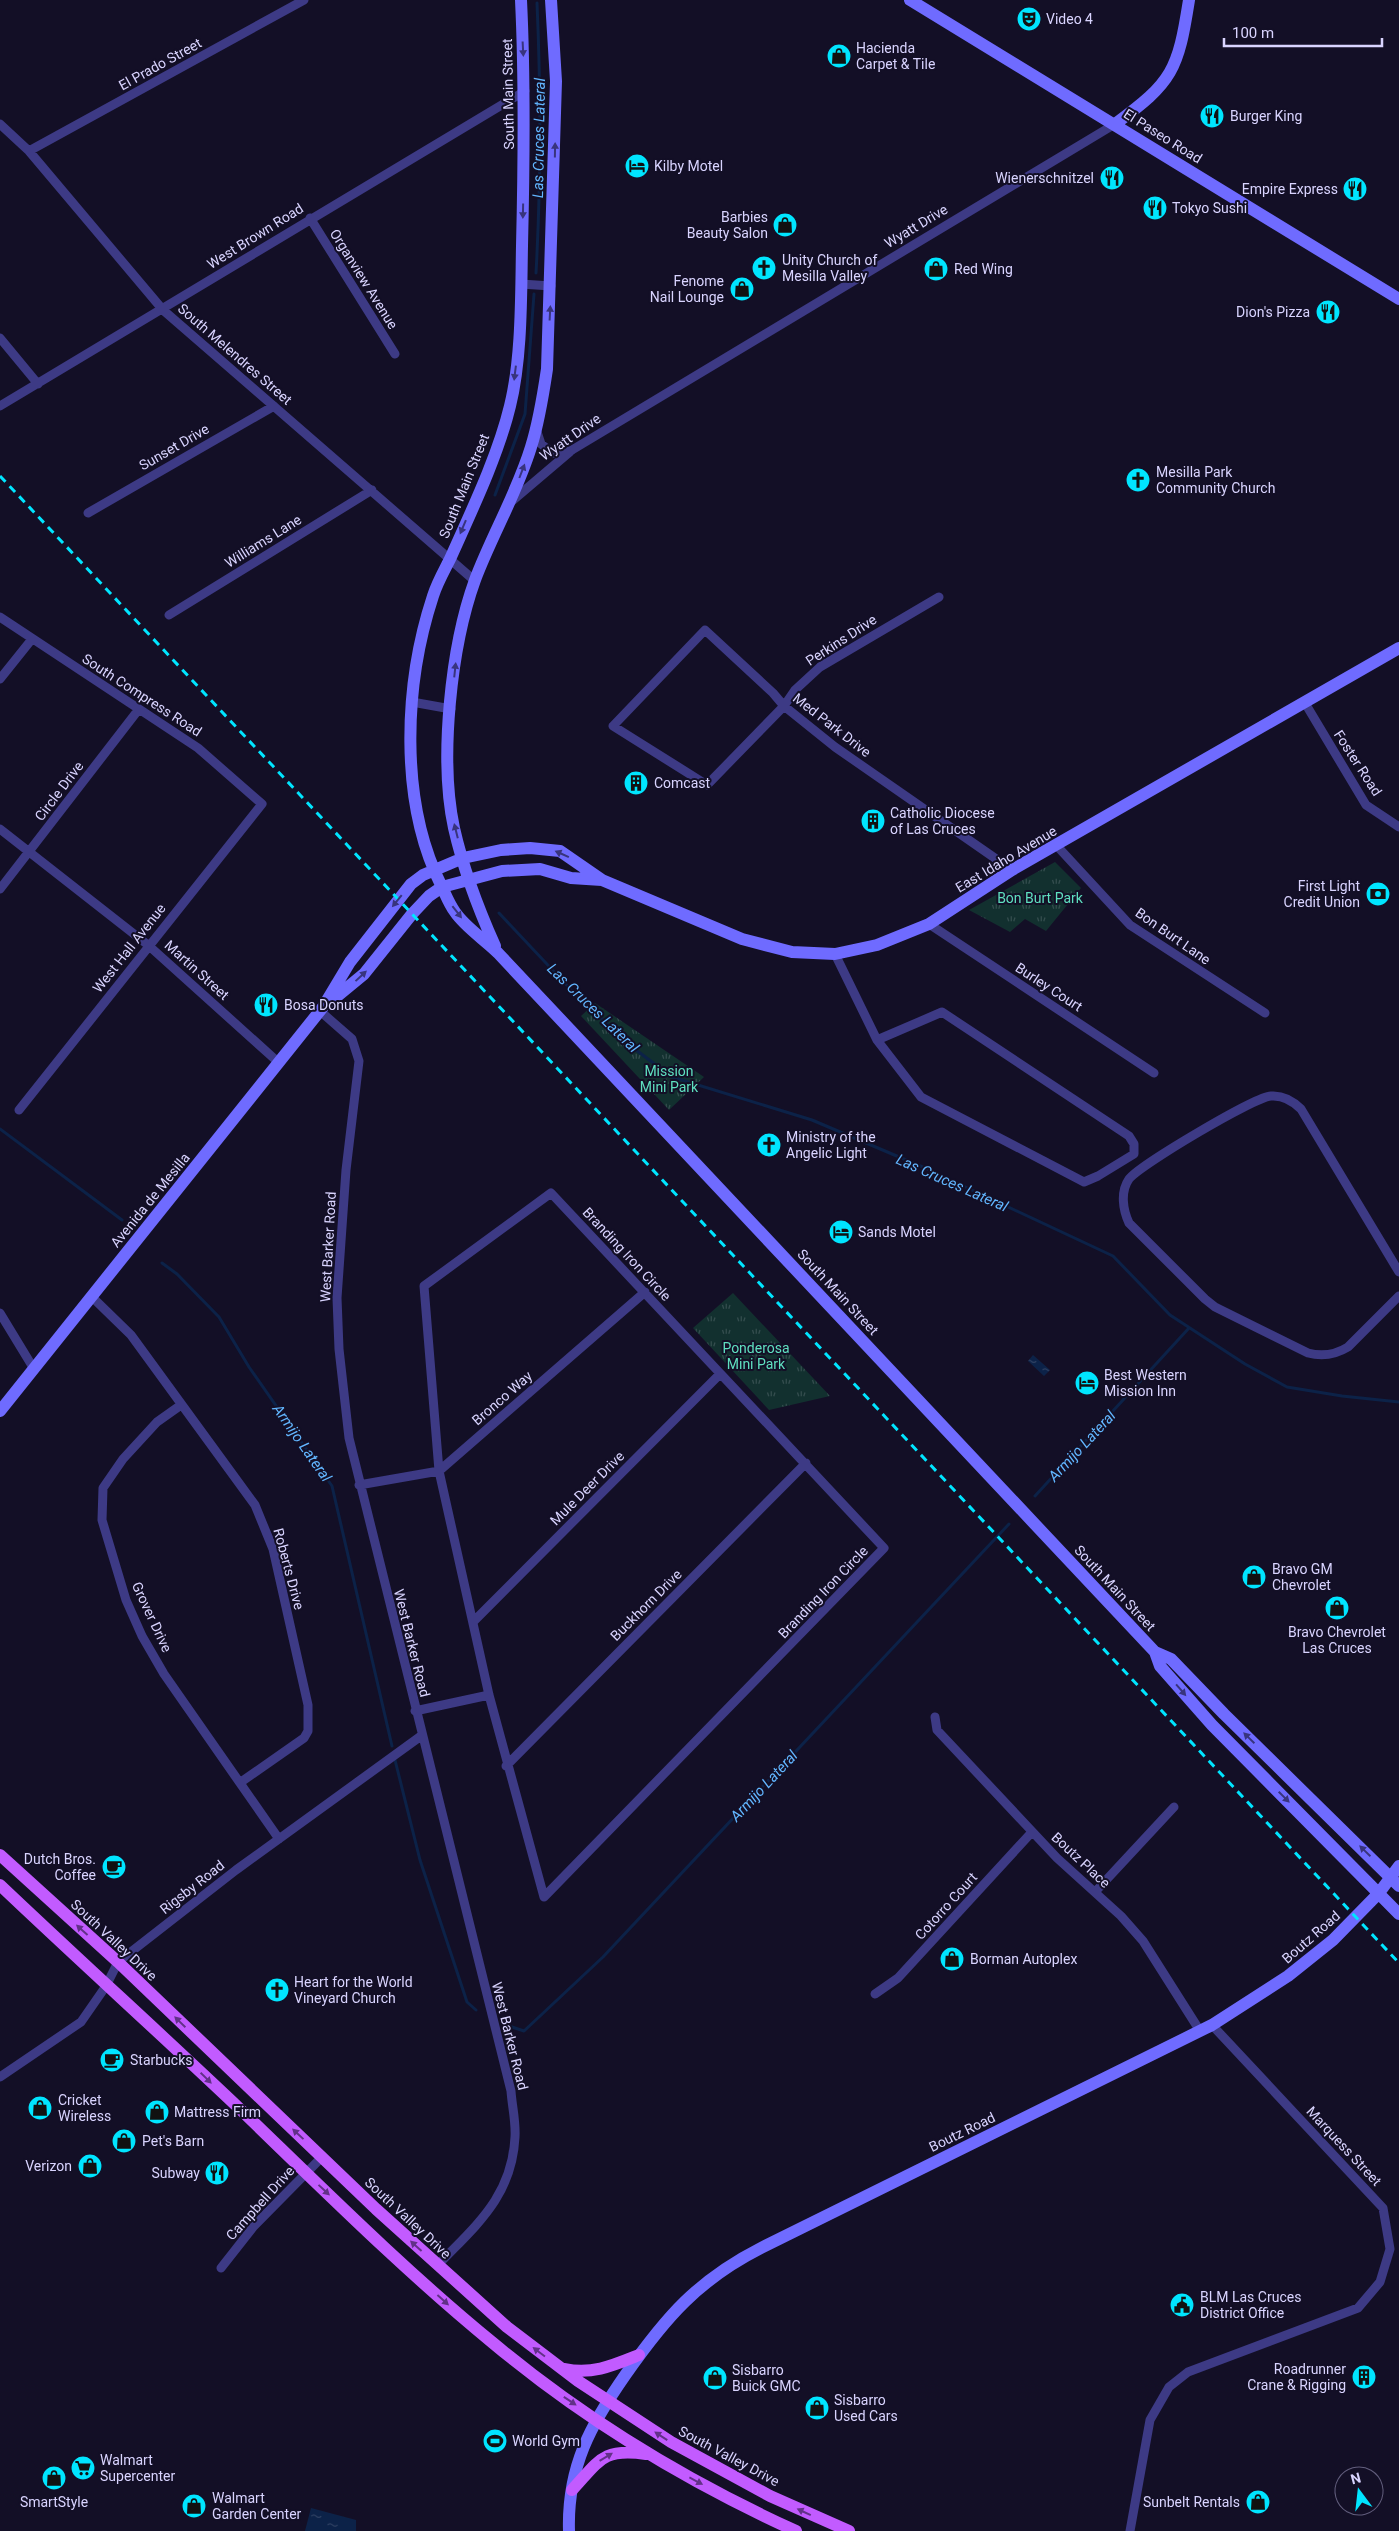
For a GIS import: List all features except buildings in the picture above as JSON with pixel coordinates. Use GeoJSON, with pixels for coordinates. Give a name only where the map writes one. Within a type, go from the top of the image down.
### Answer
{"type":"FeatureCollection","features":[{"type":"Feature","properties":{"kind":"main road","name":"South Main Street"},"geometry":{"type":"LineString","coordinates":[[521,0],[525,91],[522,284],[516,367],[511,405],[499,441],[433,595],[420,651],[412,702],[410,748],[413,792],[421,836],[434,870],[455,912],[498,953],[1155,1652],[1171,1659],[1224,1714],[1395,1881]]}},
{"type":"Feature","properties":{"kind":"main road","name":"South Main Street"},"geometry":{"type":"LineString","coordinates":[[498,953],[478,907],[454,827],[447,748],[456,659],[475,581],[509,505],[536,429],[547,369],[556,81],[551,0]]}},
{"type":"Feature","properties":{"kind":"main road","name":"El Paseo Road"},"geometry":{"type":"LineString","coordinates":[[910,0],[1399,299]]}},
{"type":"Feature","properties":{"kind":"main road","name":"Wyatt Drive"},"geometry":{"type":"LineString","coordinates":[[1115,124],[1147,100],[1168,78],[1177,58],[1188,0]]}},
{"type":"Feature","properties":{"kind":"main road","name":"East Idaho Avenue"},"geometry":{"type":"LineString","coordinates":[[463,858],[501,850],[530,848],[560,851],[602,880],[742,939],[792,952],[835,954],[877,945],[929,924],[1012,870],[1057,846],[1399,648]]}},
{"type":"Feature","properties":{"kind":"main road","name":"Avenida de Mesilla"},"geometry":{"type":"LineString","coordinates":[[0,1412],[322,1009],[350,962],[398,899],[423,875],[463,858]]}},
{"type":"Feature","properties":{"kind":"main road","name":"East Idaho Avenue"},"geometry":{"type":"LineString","coordinates":[[469,878],[502,871],[540,870],[571,878],[602,880]]}},
{"type":"Feature","properties":{"kind":"main road","name":"Avenida de Mesilla"},"geometry":{"type":"LineString","coordinates":[[322,1009],[364,974],[412,914],[429,896],[442,887],[469,878]]}},
{"type":"Feature","properties":{"kind":"main road","name":"South Main Street"},"geometry":{"type":"LineString","coordinates":[[1155,1652],[1160,1666],[1212,1725],[1399,1914]]}},
{"type":"Feature","properties":{"kind":"main road","name":"South Valley Drive"},"geometry":{"type":"LineString","coordinates":[[0,1855],[118,1962],[322,2157],[507,2327],[607,2401],[672,2442],[770,2496],[849,2531]]}},
{"type":"Feature","properties":{"kind":"main road","name":"Boutz Road"},"geometry":{"type":"LineString","coordinates":[[569,2531],[575,2470],[595,2418],[639,2355],[674,2310],[714,2275],[750,2254],[1212,2025],[1288,1976],[1333,1940],[1379,1893],[1395,1881],[1399,1866]]}},
{"type":"Feature","properties":{"kind":"main road"},"geometry":{"type":"LineString","coordinates":[[0,1885],[423,2282],[488,2339],[541,2380],[652,2455],[720,2494],[796,2531]]}},
{"type":"Feature","properties":{"kind":"main road"},"geometry":{"type":"LineString","coordinates":[[559,2367],[582,2372],[590,2371],[606,2368],[639,2355]]}},
{"type":"Feature","properties":{"kind":"main road"},"geometry":{"type":"LineString","coordinates":[[572,2490],[601,2459],[611,2453],[625,2451],[652,2455]]}},
{"type":"Feature","properties":{"kind":"street","name":"El Prado Street"},"geometry":{"type":"LineString","coordinates":[[29,151],[304,0]]}},
{"type":"Feature","properties":{"kind":"street","name":"West Brown Road"},"geometry":{"type":"LineString","coordinates":[[0,406],[163,310],[310,218],[525,91]]}},
{"type":"Feature","properties":{"kind":"street","name":"South Melendres Street"},"geometry":{"type":"LineString","coordinates":[[0,124],[29,151],[163,310],[372,490],[449,561],[475,581]]}},
{"type":"Feature","properties":{"kind":"street","name":"Wyatt Drive"},"geometry":{"type":"LineString","coordinates":[[509,505],[572,450],[1115,124]]}},
{"type":"Feature","properties":{"kind":"street","name":"Organview Avenue"},"geometry":{"type":"LineString","coordinates":[[310,218],[395,354]]}},
{"type":"Feature","properties":{"kind":"street"},"geometry":{"type":"LineString","coordinates":[[522,284],[551,286]]}},
{"type":"Feature","properties":{"kind":"street"},"geometry":{"type":"LineString","coordinates":[[0,338],[38,384]]}},
{"type":"Feature","properties":{"kind":"street","name":"Sunset Drive"},"geometry":{"type":"LineString","coordinates":[[88,513],[274,406]]}},
{"type":"Feature","properties":{"kind":"street"},"geometry":{"type":"LineString","coordinates":[[536,429],[541,444],[553,453],[572,450]]}},
{"type":"Feature","properties":{"kind":"street","name":"Williams Lane"},"geometry":{"type":"LineString","coordinates":[[169,615],[372,490]]}},
{"type":"Feature","properties":{"kind":"street","name":"Perkins Drive"},"geometry":{"type":"LineString","coordinates":[[707,785],[784,706],[795,690],[820,668],[939,597]]}},
{"type":"Feature","properties":{"kind":"street","name":"South Compress Road"},"geometry":{"type":"LineString","coordinates":[[0,617],[198,748],[262,804]]}},
{"type":"Feature","properties":{"kind":"street","name":"Med Park Drive"},"geometry":{"type":"LineString","coordinates":[[707,785],[613,726],[705,630],[773,692],[784,706],[835,747],[1012,870]]}},
{"type":"Feature","properties":{"kind":"street"},"geometry":{"type":"LineString","coordinates":[[0,679],[32,639]]}},
{"type":"Feature","properties":{"kind":"street"},"geometry":{"type":"LineString","coordinates":[[412,702],[450,709]]}},
{"type":"Feature","properties":{"kind":"street","name":"Foster Road"},"geometry":{"type":"LineString","coordinates":[[1305,703],[1366,805],[1399,827]]}},
{"type":"Feature","properties":{"kind":"street","name":"Circle Drive"},"geometry":{"type":"LineString","coordinates":[[0,889],[139,709]]}},
{"type":"Feature","properties":{"kind":"street","name":"West Hall Avenue"},"geometry":{"type":"LineString","coordinates":[[19,1110],[262,804]]}},
{"type":"Feature","properties":{"kind":"street","name":"Martin Street"},"geometry":{"type":"LineString","coordinates":[[0,829],[148,946],[278,1062]]}},
{"type":"Feature","properties":{"kind":"street","name":"Bon Burt Lane"},"geometry":{"type":"LineString","coordinates":[[1057,846],[1130,925],[1265,1013]]}},
{"type":"Feature","properties":{"kind":"street","name":"Burley Court"},"geometry":{"type":"LineString","coordinates":[[929,924],[1154,1073]]}},
{"type":"Feature","properties":{"kind":"street"},"geometry":{"type":"LineString","coordinates":[[835,954],[877,1040],[921,1097],[1084,1182],[1098,1176],[1134,1154],[1134,1144],[1129,1136],[942,1012],[877,1040]]}},
{"type":"Feature","properties":{"kind":"street","name":"West Barker Road"},"geometry":{"type":"LineString","coordinates":[[322,1009],[352,1038],[359,1061],[346,1170],[337,1298],[343,1392],[349,1438],[359,1485],[510,2091],[516,2135],[513,2158],[507,2180],[491,2210],[438,2265]]}},
{"type":"Feature","properties":{"kind":"street"},"geometry":{"type":"LineString","coordinates":[[1399,1272],[1302,1109],[1289,1099],[1280,1096],[1269,1096],[1250,1104],[1170,1151],[1139,1170],[1129,1180],[1124,1190],[1125,1214],[1129,1223],[1205,1299],[1215,1307],[1308,1353],[1322,1355],[1340,1352],[1348,1347],[1399,1296]]}},
{"type":"Feature","properties":{"kind":"street","name":"Branding Iron Circle"},"geometry":{"type":"LineString","coordinates":[[551,1193],[645,1292],[884,1548],[544,1897],[506,1766],[439,1471],[424,1286],[551,1193]]}},
{"type":"Feature","properties":{"kind":"street","name":"Bronco Way"},"geometry":{"type":"LineString","coordinates":[[439,1471],[645,1292]]}},
{"type":"Feature","properties":{"kind":"street","name":"Roberts Drive"},"geometry":{"type":"LineString","coordinates":[[91,1296],[131,1335],[256,1505],[273,1549],[308,1705],[308,1731],[304,1738],[241,1782]]}},
{"type":"Feature","properties":{"kind":"street"},"geometry":{"type":"LineString","coordinates":[[0,1313],[34,1369]]}},
{"type":"Feature","properties":{"kind":"street","name":"Mule Deer Drive"},"geometry":{"type":"LineString","coordinates":[[473,1622],[720,1374]]}},
{"type":"Feature","properties":{"kind":"street","name":"Grover Drive"},"geometry":{"type":"LineString","coordinates":[[181,1405],[157,1422],[123,1459],[103,1488],[102,1520],[126,1600],[142,1636],[164,1674],[279,1838]]}},
{"type":"Feature","properties":{"kind":"street","name":"Buckhorn Drive"},"geometry":{"type":"LineString","coordinates":[[506,1766],[806,1463]]}},
{"type":"Feature","properties":{"kind":"street"},"geometry":{"type":"LineString","coordinates":[[359,1485],[439,1471]]}},
{"type":"Feature","properties":{"kind":"street"},"geometry":{"type":"LineString","coordinates":[[415,1711],[489,1695]]}},
{"type":"Feature","properties":{"kind":"street","name":"Boutz Place"},"geometry":{"type":"LineString","coordinates":[[935,1717],[937,1730],[1057,1858],[1121,1916],[1143,1942],[1200,2031]]}},
{"type":"Feature","properties":{"kind":"street","name":"Rigsby Road"},"geometry":{"type":"LineString","coordinates":[[0,2077],[81,2022],[106,1986],[118,1962],[279,1838],[421,1736]]}},
{"type":"Feature","properties":{"kind":"street"},"geometry":{"type":"LineString","coordinates":[[1095,1892],[1174,1808]]}},
{"type":"Feature","properties":{"kind":"street","name":"Cotorro Court"},"geometry":{"type":"LineString","coordinates":[[875,1994],[898,1978],[1032,1832]]}},
{"type":"Feature","properties":{"kind":"street","name":"Marquess Street"},"geometry":{"type":"LineString","coordinates":[[1130,2531],[1150,2420],[1170,2387],[1188,2372],[1358,2308],[1380,2282],[1390,2249],[1384,2208],[1212,2025]]}},
{"type":"Feature","properties":{"kind":"street","name":"Campbell Drive"},"geometry":{"type":"LineString","coordinates":[[221,2268],[254,2226],[322,2157]]}},
{"type":"Feature","properties":{"kind":"green space","name":"Bon Burt Park"},"geometry":{"type":"Polygon","coordinates":[[[1055,862],[1081,888],[1046,931],[1025,919],[1010,932],[969,910],[1055,862]]]}},
{"type":"Feature","properties":{"kind":"green space","name":"Mission Mini Park"},"geometry":{"type":"Polygon","coordinates":[[[595,1003],[704,1077],[669,1110],[581,1016],[595,1003]]]}},
{"type":"Feature","properties":{"kind":"green space","name":"Ponderosa Mini Park"},"geometry":{"type":"Polygon","coordinates":[[[733,1293],[830,1396],[769,1410],[693,1328],[733,1293]]]}},
{"type":"Feature","properties":{"kind":"water"},"geometry":{"type":"Polygon","coordinates":[[[1033,1355],[1050,1370],[1044,1376],[1028,1361],[1033,1355]]]}},
{"type":"Feature","properties":{"kind":"water"},"geometry":{"type":"Polygon","coordinates":[[[311,2508],[356,2520],[356,2531],[305,2531],[311,2508]]]}},
{"type":"Feature","properties":{"kind":"waterway","name":"Las Cruces Lateral"},"geometry":{"type":"LineString","coordinates":[[536,273],[540,138],[537,3]]}},
{"type":"Feature","properties":{"kind":"waterway","name":"Las Cruces Lateral"},"geometry":{"type":"LineString","coordinates":[[495,495],[525,414],[534,294]]}},
{"type":"Feature","properties":{"kind":"waterway","name":"Las Cruces Lateral"},"geometry":{"type":"LineString","coordinates":[[499,913],[576,995],[632,1047],[672,1077],[812,1120],[925,1168],[1113,1256],[1170,1315],[1245,1364],[1287,1387],[1342,1396],[1399,1402]]}},
{"type":"Feature","properties":{"kind":"waterway","name":"Armijo Lateral"},"geometry":{"type":"LineString","coordinates":[[0,1129],[122,1220]]}},
{"type":"Feature","properties":{"kind":"waterway","name":"Armijo Lateral"},"geometry":{"type":"LineString","coordinates":[[162,1263],[177,1274],[219,1317],[249,1367],[332,1486],[392,1746]]}},
{"type":"Feature","properties":{"kind":"waterway","name":"Armijo Lateral"},"geometry":{"type":"LineString","coordinates":[[1035,1496],[1189,1328]]}},
{"type":"Feature","properties":{"kind":"waterway","name":"Armijo Lateral"},"geometry":{"type":"LineString","coordinates":[[509,2026],[524,2031],[603,1957],[1009,1524]]}},
{"type":"Feature","properties":{"kind":"waterway","name":"Armijo Lateral"},"geometry":{"type":"LineString","coordinates":[[395,1760],[420,1860],[467,2002],[476,2010]]}},
{"type":"Feature","properties":{"kind":"railway"},"geometry":{"type":"LineString","coordinates":[[0,476],[1399,1963]]}},
{"type":"Feature","properties":{"kind":"place","name":"Video 4"},"geometry":{"type":"Point","coordinates":[1029,19]}},
{"type":"Feature","properties":{"kind":"place","name":"Hacienda Carpet & Tile"},"geometry":{"type":"Point","coordinates":[839,56]}},
{"type":"Feature","properties":{"kind":"place","name":"Burger King"},"geometry":{"type":"Point","coordinates":[1212,116]}},
{"type":"Feature","properties":{"kind":"place","name":"Kilby Motel"},"geometry":{"type":"Point","coordinates":[637,166]}},
{"type":"Feature","properties":{"kind":"place","name":"Wienerschnitzel"},"geometry":{"type":"Point","coordinates":[1112,178]}},
{"type":"Feature","properties":{"kind":"place","name":"Empire Express"},"geometry":{"type":"Point","coordinates":[1355,189]}},
{"type":"Feature","properties":{"kind":"place","name":"Tokyo Sushi"},"geometry":{"type":"Point","coordinates":[1155,208]}},
{"type":"Feature","properties":{"kind":"place","name":"Barbies Beauty Salon"},"geometry":{"type":"Point","coordinates":[785,225]}},
{"type":"Feature","properties":{"kind":"place","name":"Unity Church of Mesilla Valley"},"geometry":{"type":"Point","coordinates":[764,268]}},
{"type":"Feature","properties":{"kind":"place","name":"Red Wing"},"geometry":{"type":"Point","coordinates":[936,269]}},
{"type":"Feature","properties":{"kind":"place","name":"Fenome Nail Lounge"},"geometry":{"type":"Point","coordinates":[742,289]}},
{"type":"Feature","properties":{"kind":"place","name":"Dion's Pizza"},"geometry":{"type":"Point","coordinates":[1328,312]}},
{"type":"Feature","properties":{"kind":"place","name":"Mesilla Park Community Church"},"geometry":{"type":"Point","coordinates":[1138,480]}},
{"type":"Feature","properties":{"kind":"place","name":"Comcast"},"geometry":{"type":"Point","coordinates":[636,783]}},
{"type":"Feature","properties":{"kind":"place","name":"Catholic Diocese of Las Cruces"},"geometry":{"type":"Point","coordinates":[873,821]}},
{"type":"Feature","properties":{"kind":"place","name":"First Light Credit Union"},"geometry":{"type":"Point","coordinates":[1378,894]}},
{"type":"Feature","properties":{"kind":"place","name":"Bosa Donuts"},"geometry":{"type":"Point","coordinates":[266,1005]}},
{"type":"Feature","properties":{"kind":"place","name":"Ministry of the Angelic Light"},"geometry":{"type":"Point","coordinates":[769,1145]}},
{"type":"Feature","properties":{"kind":"place","name":"Sands Motel"},"geometry":{"type":"Point","coordinates":[841,1232]}},
{"type":"Feature","properties":{"kind":"place","name":"Best Western Mission Inn"},"geometry":{"type":"Point","coordinates":[1087,1383]}},
{"type":"Feature","properties":{"kind":"place","name":"Bravo GM Chevrolet"},"geometry":{"type":"Point","coordinates":[1254,1577]}},
{"type":"Feature","properties":{"kind":"place","name":"Bravo Chevrolet Las Cruces"},"geometry":{"type":"Point","coordinates":[1337,1608]}},
{"type":"Feature","properties":{"kind":"place","name":"Dutch Bros. Coffee"},"geometry":{"type":"Point","coordinates":[114,1867]}},
{"type":"Feature","properties":{"kind":"place","name":"Borman Autoplex"},"geometry":{"type":"Point","coordinates":[952,1959]}},
{"type":"Feature","properties":{"kind":"place","name":"Heart for the World Vineyard Church"},"geometry":{"type":"Point","coordinates":[277,1990]}},
{"type":"Feature","properties":{"kind":"place","name":"Starbucks"},"geometry":{"type":"Point","coordinates":[112,2060]}},
{"type":"Feature","properties":{"kind":"place","name":"Cricket Wireless"},"geometry":{"type":"Point","coordinates":[40,2108]}},
{"type":"Feature","properties":{"kind":"place","name":"Mattress Firm"},"geometry":{"type":"Point","coordinates":[157,2112]}},
{"type":"Feature","properties":{"kind":"place","name":"Pet's Barn"},"geometry":{"type":"Point","coordinates":[124,2141]}},
{"type":"Feature","properties":{"kind":"place","name":"Verizon"},"geometry":{"type":"Point","coordinates":[90,2166]}},
{"type":"Feature","properties":{"kind":"place","name":"Subway"},"geometry":{"type":"Point","coordinates":[217,2173]}},
{"type":"Feature","properties":{"kind":"place","name":"BLM Las Cruces District Office"},"geometry":{"type":"Point","coordinates":[1182,2305]}},
{"type":"Feature","properties":{"kind":"place","name":"Roadrunner Crane & Rigging"},"geometry":{"type":"Point","coordinates":[1364,2377]}},
{"type":"Feature","properties":{"kind":"place","name":"Sisbarro Buick GMC"},"geometry":{"type":"Point","coordinates":[715,2378]}},
{"type":"Feature","properties":{"kind":"place","name":"Sisbarro Used Cars"},"geometry":{"type":"Point","coordinates":[817,2408]}},
{"type":"Feature","properties":{"kind":"place","name":"World Gym"},"geometry":{"type":"Point","coordinates":[495,2441]}},
{"type":"Feature","properties":{"kind":"place","name":"Walmart Supercenter"},"geometry":{"type":"Point","coordinates":[83,2468]}},
{"type":"Feature","properties":{"kind":"place","name":"SmartStyle"},"geometry":{"type":"Point","coordinates":[54,2478]}},
{"type":"Feature","properties":{"kind":"place","name":"Sunbelt Rentals"},"geometry":{"type":"Point","coordinates":[1258,2502]}},
{"type":"Feature","properties":{"kind":"place","name":"Walmart Garden Center"},"geometry":{"type":"Point","coordinates":[194,2506]}}]}
